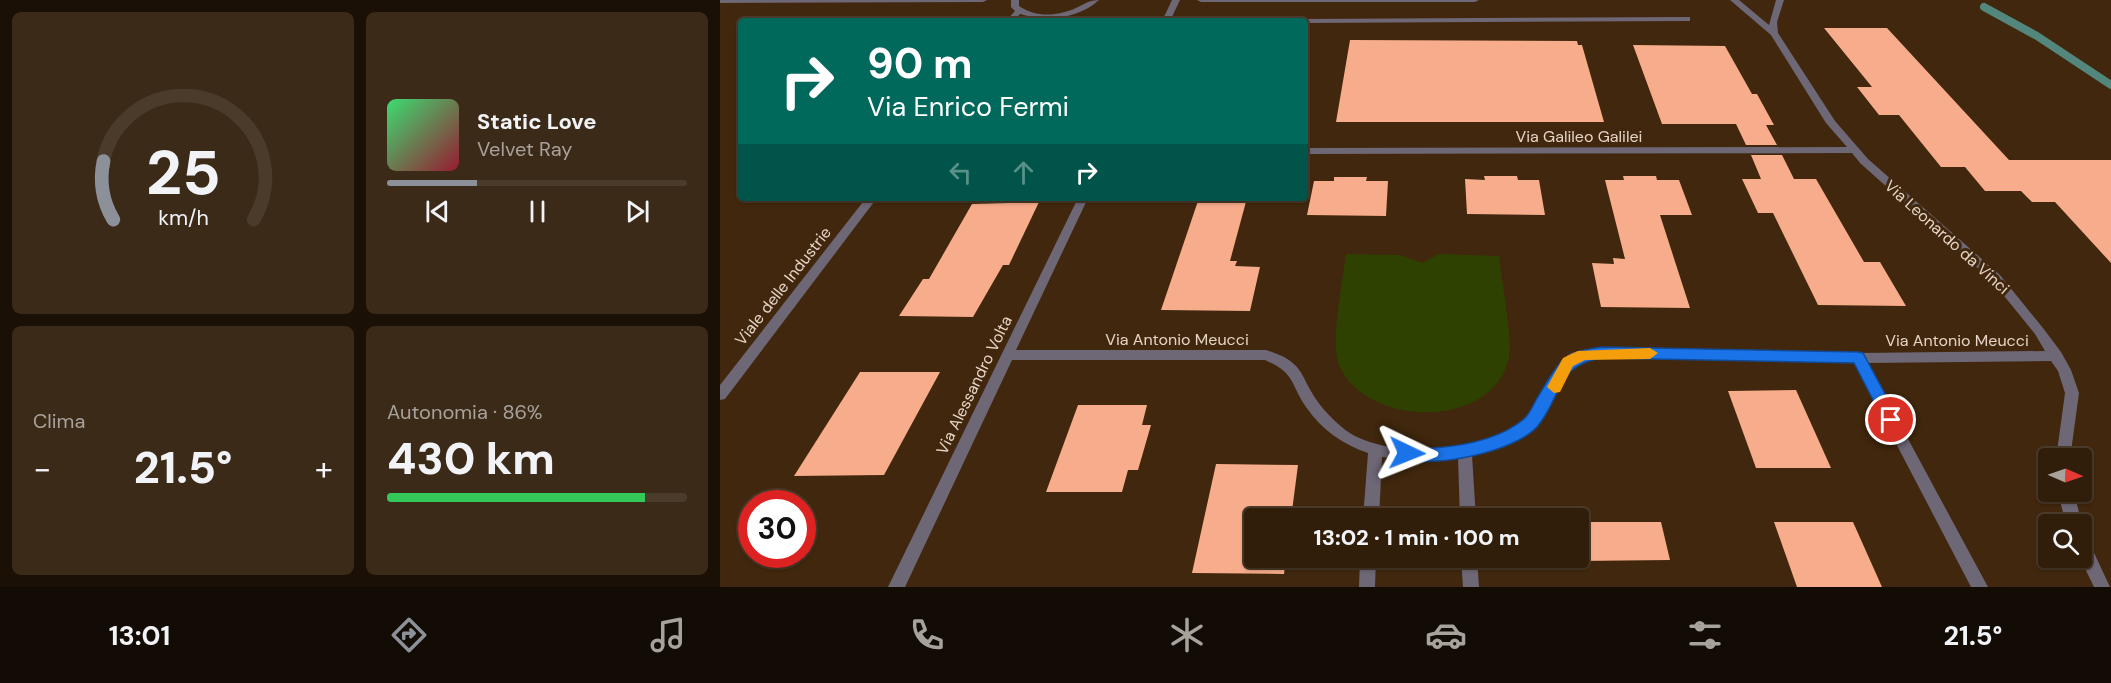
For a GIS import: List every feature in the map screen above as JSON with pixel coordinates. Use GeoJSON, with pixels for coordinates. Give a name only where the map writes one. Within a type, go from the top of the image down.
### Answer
{"type":"FeatureCollection","features":[{"type":"Feature","properties":{"kind":"street"},"geometry":{"type":"LineString","coordinates":[[720,1],[983,0]]}},
{"type":"Feature","properties":{"kind":"street"},"geometry":{"type":"LineString","coordinates":[[1015,0],[1015,7],[1019,11],[1028,14],[1054,15],[1081,9],[1095,0]]}},
{"type":"Feature","properties":{"kind":"street"},"geometry":{"type":"LineString","coordinates":[[1167,18],[1176,0]]}},
{"type":"Feature","properties":{"kind":"street"},"geometry":{"type":"LineString","coordinates":[[1201,0],[1475,0]]}},
{"type":"Feature","properties":{"kind":"street","name":"Via Leonardo da Vinci"},"geometry":{"type":"LineString","coordinates":[[1734,0],[1774,33],[1831,123],[1854,150],[1888,184],[1996,278],[2024,310],[2056,356],[2072,393],[2064,448]]}},
{"type":"Feature","properties":{"kind":"street"},"geometry":{"type":"LineString","coordinates":[[1774,33],[1773,22],[1780,0]]}},
{"type":"Feature","properties":{"kind":"street"},"geometry":{"type":"LineString","coordinates":[[1013,18],[1019,11]]}},
{"type":"Feature","properties":{"kind":"street"},"geometry":{"type":"LineString","coordinates":[[1050,18],[1054,15]]}},
{"type":"Feature","properties":{"kind":"street"},"geometry":{"type":"LineString","coordinates":[[1308,21],[1686,19]]}},
{"type":"Feature","properties":{"kind":"street","name":"Via Galileo Galilei"},"geometry":{"type":"LineString","coordinates":[[1308,151],[1854,150]]}},
{"type":"Feature","properties":{"kind":"street","name":"Viale delle Industrie"},"geometry":{"type":"LineString","coordinates":[[720,395],[870,201]]}},
{"type":"Feature","properties":{"kind":"street","name":"Via Alessandro Volta"},"geometry":{"type":"LineString","coordinates":[[896,587],[1082,201]]}},
{"type":"Feature","properties":{"kind":"street","name":"Via Antonio Meucci"},"geometry":{"type":"LineString","coordinates":[[1007,355],[1266,355],[1295,372],[1324,422],[1351,440],[1375,450],[1431,455],[1465,451],[1507,438],[1531,423],[1568,362],[1584,355],[1603,352],[1858,357],[2056,356]]}},
{"type":"Feature","properties":{"kind":"street"},"geometry":{"type":"LineString","coordinates":[[1858,357],[1980,587]]}},
{"type":"Feature","properties":{"kind":"street"},"geometry":{"type":"LineString","coordinates":[[1372,508],[1375,450]]}},
{"type":"Feature","properties":{"kind":"street"},"geometry":{"type":"LineString","coordinates":[[1465,451],[1468,508]]}},
{"type":"Feature","properties":{"kind":"street"},"geometry":{"type":"LineString","coordinates":[[2092,566],[2102,587]]}},
{"type":"Feature","properties":{"kind":"street"},"geometry":{"type":"LineString","coordinates":[[1367,587],[1368,568]]}},
{"type":"Feature","properties":{"kind":"street"},"geometry":{"type":"LineString","coordinates":[[1470,568],[1471,587]]}},
{"type":"Feature","properties":{"kind":"green space"},"geometry":{"type":"Polygon","coordinates":[[[1346,254],[1400,255],[1422,263],[1439,254],[1499,256],[1510,348],[1509,357],[1499,381],[1481,398],[1457,408],[1430,412],[1403,410],[1377,402],[1355,387],[1340,367],[1336,344],[1346,254]]]}},
{"type":"Feature","properties":{"kind":"building"},"geometry":{"type":"Polygon","coordinates":[[[1824,28],[1887,28],[2009,160],[2111,160],[2111,263],[2055,202],[2032,202],[2021,191],[1985,191],[1965,167],[1941,167],[1899,115],[1879,115],[1857,87],[1872,87],[1824,28]]]}},
{"type":"Feature","properties":{"kind":"building"},"geometry":{"type":"Polygon","coordinates":[[[1350,40],[1577,41],[1578,45],[1582,45],[1604,122],[1336,122],[1350,40]]]}},
{"type":"Feature","properties":{"kind":"building"},"geometry":{"type":"Polygon","coordinates":[[[1633,45],[1725,46],[1752,94],[1757,94],[1774,125],[1766,125],[1777,145],[1746,145],[1736,124],[1662,124],[1633,45]]]}},
{"type":"Feature","properties":{"kind":"building"},"geometry":{"type":"Polygon","coordinates":[[[1751,155],[1782,155],[1794,179],[1816,179],[1864,262],[1880,262],[1906,306],[1818,305],[1773,213],[1758,213],[1742,179],[1761,179],[1751,155]]]}},
{"type":"Feature","properties":{"kind":"building"},"geometry":{"type":"Polygon","coordinates":[[[1484,176],[1517,176],[1518,180],[1539,180],[1545,215],[1467,214],[1465,179],[1485,180],[1484,176]]]}},
{"type":"Feature","properties":{"kind":"building"},"geometry":{"type":"Polygon","coordinates":[[[1623,176],[1656,176],[1657,180],[1679,180],[1692,215],[1660,215],[1690,308],[1601,307],[1592,263],[1614,264],[1613,258],[1625,259],[1605,180],[1624,180],[1623,176]]]}},
{"type":"Feature","properties":{"kind":"building"},"geometry":{"type":"Polygon","coordinates":[[[1334,177],[1367,177],[1366,181],[1388,181],[1386,216],[1307,215],[1314,181],[1334,181],[1334,177]]]}},
{"type":"Feature","properties":{"kind":"building"},"geometry":{"type":"Polygon","coordinates":[[[1198,201],[1246,201],[1230,261],[1237,261],[1235,266],[1260,267],[1250,311],[1161,310],[1198,201]]]}},
{"type":"Feature","properties":{"kind":"building"},"geometry":{"type":"Polygon","coordinates":[[[1039,202],[1009,265],[1003,265],[973,317],[899,316],[923,279],[929,279],[972,204],[1039,202]]]}},
{"type":"Feature","properties":{"kind":"building"},"geometry":{"type":"Polygon","coordinates":[[[860,372],[940,372],[884,475],[794,476],[860,372]]]}},
{"type":"Feature","properties":{"kind":"building"},"geometry":{"type":"Polygon","coordinates":[[[1796,390],[1831,468],[1756,468],[1728,391],[1796,390]]]}},
{"type":"Feature","properties":{"kind":"building"},"geometry":{"type":"Polygon","coordinates":[[[1078,405],[1147,405],[1142,425],[1151,425],[1138,470],[1128,470],[1122,492],[1046,492],[1078,405]]]}},
{"type":"Feature","properties":{"kind":"building"},"geometry":{"type":"Polygon","coordinates":[[[1216,464],[1298,465],[1292,508],[1244,508],[1244,568],[1285,568],[1284,574],[1192,573],[1216,464]]]}},
{"type":"Feature","properties":{"kind":"building"},"geometry":{"type":"Polygon","coordinates":[[[1589,522],[1661,522],[1670,560],[1589,561],[1589,522]]]}},
{"type":"Feature","properties":{"kind":"building"},"geometry":{"type":"Polygon","coordinates":[[[1774,522],[1853,522],[1882,587],[1797,587],[1774,522]]]}},
{"type":"Feature","properties":{"kind":"waterway"},"geometry":{"type":"LineString","coordinates":[[1984,7],[2037,36],[2111,85]]}},
{"type":"Feature","properties":{"kind":"slow traffic"},"geometry":{"type":"LineString","coordinates":[[1554,387],[1568,362],[1584,355],[1603,352],[1650,353]]}},
{"type":"Feature","properties":{"kind":"route"},"geometry":{"type":"LineString","coordinates":[[1407,453],[1431,455],[1465,451],[1507,438],[1531,423],[1544,406],[1568,362],[1584,355],[1603,352],[1858,357],[1891,420]]}}]}
